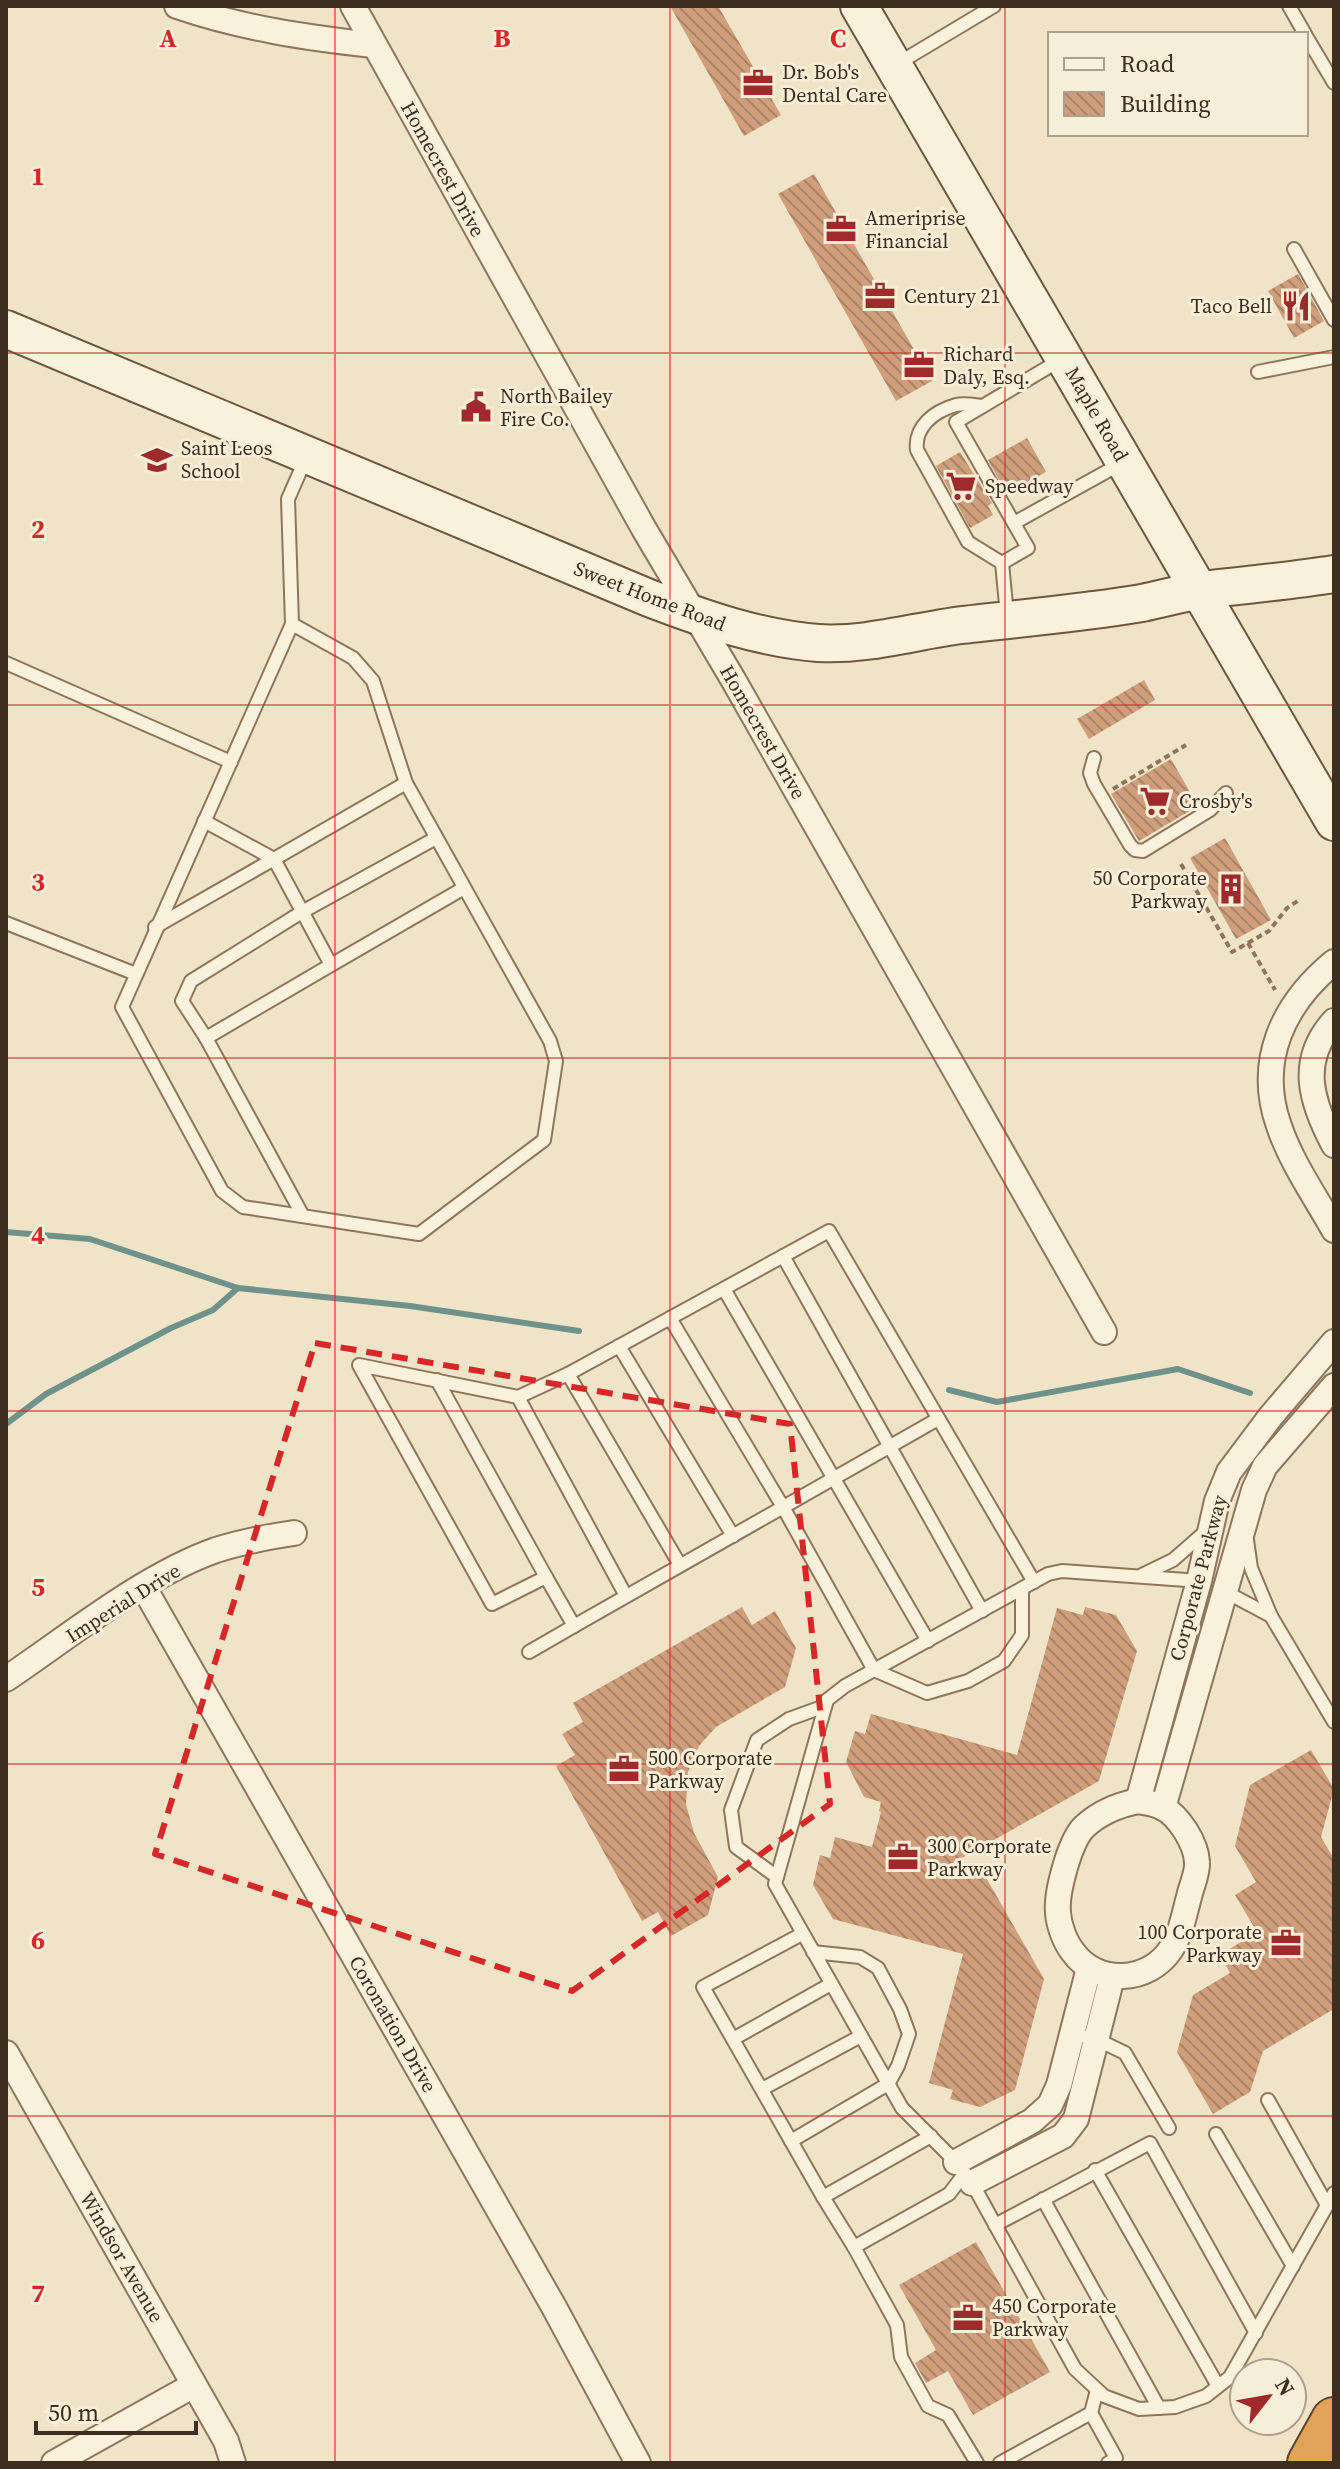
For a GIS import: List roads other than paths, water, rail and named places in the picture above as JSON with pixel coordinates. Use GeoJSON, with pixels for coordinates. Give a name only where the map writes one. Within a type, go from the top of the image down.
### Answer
{"type":"FeatureCollection","features":[{"type":"Feature","properties":{"kind":"highway"},"geometry":{"type":"LineString","coordinates":[[1310,2463],[1334,2420]]}},
{"type":"Feature","properties":{"kind":"street"},"geometry":{"type":"LineString","coordinates":[[177,6],[232,23],[312,38],[374,45]]}},
{"type":"Feature","properties":{"kind":"street","name":"Homecrest Drive"},"geometry":{"type":"LineString","coordinates":[[353,6],[644,529],[1104,1332]]}},
{"type":"Feature","properties":{"kind":"street","name":"Maple Road"},"geometry":{"type":"LineString","coordinates":[[859,6],[1334,822]]}},
{"type":"Feature","properties":{"kind":"street","name":"Sweet Home Road"},"geometry":{"type":"LineString","coordinates":[[6,329],[695,616],[780,638],[836,643],[961,625],[1008,622],[1144,603],[1199,591],[1334,574]]}},
{"type":"Feature","properties":{"kind":"street"},"geometry":{"type":"LineString","coordinates":[[1334,962],[1312,980],[1285,1019],[1274,1048],[1271,1078],[1271,1098],[1279,1127],[1334,1230]]}},
{"type":"Feature","properties":{"kind":"street"},"geometry":{"type":"LineString","coordinates":[[1334,1021],[1316,1051],[1311,1072],[1315,1105],[1334,1145]]}},
{"type":"Feature","properties":{"kind":"street","name":"Corporate Parkway"},"geometry":{"type":"LineString","coordinates":[[1138,1801],[1199,1581],[1213,1519],[1229,1472],[1334,1342]]}},
{"type":"Feature","properties":{"kind":"street"},"geometry":{"type":"LineString","coordinates":[[1298,1384],[1318,1404]]}},
{"type":"Feature","properties":{"kind":"street","name":"Corporate Parkway"},"geometry":{"type":"LineString","coordinates":[[1163,1808],[1254,1490],[1265,1466],[1334,1386]]}},
{"type":"Feature","properties":{"kind":"street","name":"Imperial Drive"},"geometry":{"type":"LineString","coordinates":[[6,1679],[143,1586],[183,1564],[248,1541],[294,1533]]}},
{"type":"Feature","properties":{"kind":"street","name":"Coronation Drive"},"geometry":{"type":"LineString","coordinates":[[143,1586],[547,2293],[635,2452],[638,2463]]}},
{"type":"Feature","properties":{"kind":"street"},"geometry":{"type":"LineString","coordinates":[[1138,1801],[1163,1808],[1181,1825],[1194,1847],[1197,1863],[1179,1935],[1170,1951],[1154,1967],[1137,1975],[1112,1977],[1089,1968],[1073,1953],[1058,1916],[1058,1900],[1072,1847],[1082,1829],[1120,1805],[1138,1801]]}},
{"type":"Feature","properties":{"kind":"street"},"geometry":{"type":"LineString","coordinates":[[965,2173],[1063,2136],[1076,2119],[1089,1968]]}},
{"type":"Feature","properties":{"kind":"street"},"geometry":{"type":"LineString","coordinates":[[1084,2037],[1112,1977]]}},
{"type":"Feature","properties":{"kind":"street","name":"Windsor Avenue"},"geometry":{"type":"LineString","coordinates":[[6,2053],[226,2441],[233,2463]]}},
{"type":"Feature","properties":{"kind":"street"},"geometry":{"type":"LineString","coordinates":[[54,2463],[194,2385]]}},
{"type":"Feature","properties":{"kind":"lane"},"geometry":{"type":"LineString","coordinates":[[894,65],[994,6]]}},
{"type":"Feature","properties":{"kind":"lane"},"geometry":{"type":"LineString","coordinates":[[1289,6],[1304,32]]}},
{"type":"Feature","properties":{"kind":"lane"},"geometry":{"type":"LineString","coordinates":[[1308,38],[1334,83]]}},
{"type":"Feature","properties":{"kind":"lane"},"geometry":{"type":"LineString","coordinates":[[1294,249],[1334,320]]}},
{"type":"Feature","properties":{"kind":"lane"},"geometry":{"type":"LineString","coordinates":[[1258,372],[1334,357]]}},
{"type":"Feature","properties":{"kind":"lane"},"geometry":{"type":"LineString","coordinates":[[1002,563],[1028,548],[956,422],[1065,358]]}},
{"type":"Feature","properties":{"kind":"lane"},"geometry":{"type":"LineString","coordinates":[[983,406],[955,405],[926,421],[919,429],[917,450],[968,542],[1002,563]]}},
{"type":"Feature","properties":{"kind":"lane"},"geometry":{"type":"LineString","coordinates":[[292,624],[353,658],[373,681],[406,783],[550,1041],[556,1061],[544,1140],[419,1234],[243,1207],[222,1191],[122,1007],[292,624],[288,499],[307,455]]}},
{"type":"Feature","properties":{"kind":"lane"},"geometry":{"type":"LineString","coordinates":[[1014,523],[1124,461]]}},
{"type":"Feature","properties":{"kind":"lane"},"geometry":{"type":"LineString","coordinates":[[1002,563],[1008,622]]}},
{"type":"Feature","properties":{"kind":"lane"},"geometry":{"type":"LineString","coordinates":[[6,663],[231,762]]}},
{"type":"Feature","properties":{"kind":"lane"},"geometry":{"type":"LineString","coordinates":[[1094,758],[1090,773],[1094,784],[1135,850],[1143,851],[1210,810],[1226,793]]}},
{"type":"Feature","properties":{"kind":"lane"},"geometry":{"type":"LineString","coordinates":[[155,927],[406,783]]}},
{"type":"Feature","properties":{"kind":"lane"},"geometry":{"type":"LineString","coordinates":[[204,821],[274,859],[331,965]]}},
{"type":"Feature","properties":{"kind":"lane"},"geometry":{"type":"LineString","coordinates":[[303,1216],[206,1038],[182,1001],[191,981],[302,912],[436,838]]}},
{"type":"Feature","properties":{"kind":"lane"},"geometry":{"type":"LineString","coordinates":[[206,1038],[464,888]]}},
{"type":"Feature","properties":{"kind":"lane"},"geometry":{"type":"LineString","coordinates":[[6,923],[136,974]]}},
{"type":"Feature","properties":{"kind":"lane"},"geometry":{"type":"LineString","coordinates":[[546,1577],[492,1604],[359,1365],[518,1397],[568,1374],[829,1231],[1034,1582]]}},
{"type":"Feature","properties":{"kind":"lane"},"geometry":{"type":"LineString","coordinates":[[783,1256],[982,1611]]}},
{"type":"Feature","properties":{"kind":"lane"},"geometry":{"type":"LineString","coordinates":[[724,1289],[928,1641]]}},
{"type":"Feature","properties":{"kind":"lane"},"geometry":{"type":"LineString","coordinates":[[670,1318],[783,1507],[874,1670],[927,1693],[968,1681],[1004,1661],[1022,1635],[1022,1590]]}},
{"type":"Feature","properties":{"kind":"lane"},"geometry":{"type":"LineString","coordinates":[[619,1346],[733,1536]]}},
{"type":"Feature","properties":{"kind":"lane"},"geometry":{"type":"LineString","coordinates":[[568,1374],[680,1565]]}},
{"type":"Feature","properties":{"kind":"lane"},"geometry":{"type":"LineString","coordinates":[[437,1380],[574,1626]]}},
{"type":"Feature","properties":{"kind":"lane"},"geometry":{"type":"LineString","coordinates":[[518,1397],[626,1596]]}},
{"type":"Feature","properties":{"kind":"lane"},"geometry":{"type":"LineString","coordinates":[[529,1652],[938,1419]]}},
{"type":"Feature","properties":{"kind":"lane"},"geometry":{"type":"LineString","coordinates":[[1246,1518],[1251,1568],[1271,1616],[1334,1722]]}},
{"type":"Feature","properties":{"kind":"lane"},"geometry":{"type":"LineString","coordinates":[[1138,1576],[1173,1560],[1203,1535],[1213,1519]]}},
{"type":"Feature","properties":{"kind":"lane"},"geometry":{"type":"LineString","coordinates":[[1268,2100],[1331,2199],[1230,2377],[1206,2396],[1175,2407],[1139,2409],[1104,2396],[1075,2369],[965,2173],[902,2108],[775,1884],[827,1700],[845,1686],[1034,1582],[1062,1571],[1199,1581],[1271,1616]]}},
{"type":"Feature","properties":{"kind":"lane"},"geometry":{"type":"LineString","coordinates":[[777,1877],[736,1847],[731,1810],[757,1740],[789,1719],[825,1706]]}},
{"type":"Feature","properties":{"kind":"lane"},"geometry":{"type":"LineString","coordinates":[[802,1934],[703,1987],[897,2325],[901,2357],[928,2406],[948,2415],[977,2463]]}},
{"type":"Feature","properties":{"kind":"lane"},"geometry":{"type":"LineString","coordinates":[[791,2141],[888,2084],[909,2034],[900,2009],[878,1968],[860,1957],[813,1952]]}},
{"type":"Feature","properties":{"kind":"lane"},"geometry":{"type":"LineString","coordinates":[[733,2039],[831,1984]]}},
{"type":"Feature","properties":{"kind":"lane"},"geometry":{"type":"LineString","coordinates":[[762,2089],[861,2036]]}},
{"type":"Feature","properties":{"kind":"lane"},"geometry":{"type":"LineString","coordinates":[[1084,2037],[1125,2053],[1169,2128]]}},
{"type":"Feature","properties":{"kind":"lane"},"geometry":{"type":"LineString","coordinates":[[1216,2134],[1293,2266]]}},
{"type":"Feature","properties":{"kind":"lane"},"geometry":{"type":"LineString","coordinates":[[823,2197],[931,2136]]}},
{"type":"Feature","properties":{"kind":"lane"},"geometry":{"type":"LineString","coordinates":[[995,2225],[1150,2143],[1256,2333]]}},
{"type":"Feature","properties":{"kind":"lane"},"geometry":{"type":"LineString","coordinates":[[1095,2170],[1218,2386]]}},
{"type":"Feature","properties":{"kind":"lane"},"geometry":{"type":"LineString","coordinates":[[854,2247],[949,2194],[965,2173]]}},
{"type":"Feature","properties":{"kind":"lane"},"geometry":{"type":"LineString","coordinates":[[1043,2199],[1159,2408]]}},
{"type":"Feature","properties":{"kind":"lane"},"geometry":{"type":"LineString","coordinates":[[1097,2390],[1091,2413],[1116,2458],[1108,2463]]}},
{"type":"Feature","properties":{"kind":"lane"},"geometry":{"type":"LineString","coordinates":[[1000,2463],[1091,2413]]}},
{"type":"Feature","properties":{"kind":"waterway"},"geometry":{"type":"LineString","coordinates":[[6,1232],[90,1239],[238,1288],[410,1306],[579,1331]]}},
{"type":"Feature","properties":{"kind":"waterway"},"geometry":{"type":"LineString","coordinates":[[6,1424],[46,1394],[171,1328],[213,1310],[238,1288]]}},
{"type":"Feature","properties":{"kind":"waterway"},"geometry":{"type":"LineString","coordinates":[[949,1390],[997,1402],[1178,1369],[1250,1393]]}},
{"type":"Feature","properties":{"kind":"place","name":"Dr. Bob's Dental Care"},"geometry":{"type":"Point","coordinates":[758,83]}},
{"type":"Feature","properties":{"kind":"place","name":"Ameriprise Financial"},"geometry":{"type":"Point","coordinates":[841,229]}},
{"type":"Feature","properties":{"kind":"place","name":"Century 21"},"geometry":{"type":"Point","coordinates":[880,296]}},
{"type":"Feature","properties":{"kind":"place","name":"Taco Bell"},"geometry":{"type":"Point","coordinates":[1296,306]}},
{"type":"Feature","properties":{"kind":"place","name":"Richard Daly, Esq."},"geometry":{"type":"Point","coordinates":[919,365]}},
{"type":"Feature","properties":{"kind":"place","name":"North Bailey Fire Co."},"geometry":{"type":"Point","coordinates":[476,407]}},
{"type":"Feature","properties":{"kind":"place","name":"Saint Leos School"},"geometry":{"type":"Point","coordinates":[157,460]}},
{"type":"Feature","properties":{"kind":"place","name":"Speedway"},"geometry":{"type":"Point","coordinates":[961,486]}},
{"type":"Feature","properties":{"kind":"place","name":"Crosby's"},"geometry":{"type":"Point","coordinates":[1155,801]}},
{"type":"Feature","properties":{"kind":"place","name":"50 Corporate Parkway"},"geometry":{"type":"Point","coordinates":[1231,889]}},
{"type":"Feature","properties":{"kind":"place","name":"500 Corporate Parkway"},"geometry":{"type":"Point","coordinates":[624,1769]}},
{"type":"Feature","properties":{"kind":"place","name":"300 Corporate Parkway"},"geometry":{"type":"Point","coordinates":[903,1857]}},
{"type":"Feature","properties":{"kind":"place","name":"100 Corporate Parkway"},"geometry":{"type":"Point","coordinates":[1286,1943]}},
{"type":"Feature","properties":{"kind":"place","name":"450 Corporate Parkway"},"geometry":{"type":"Point","coordinates":[968,2318]}}]}
